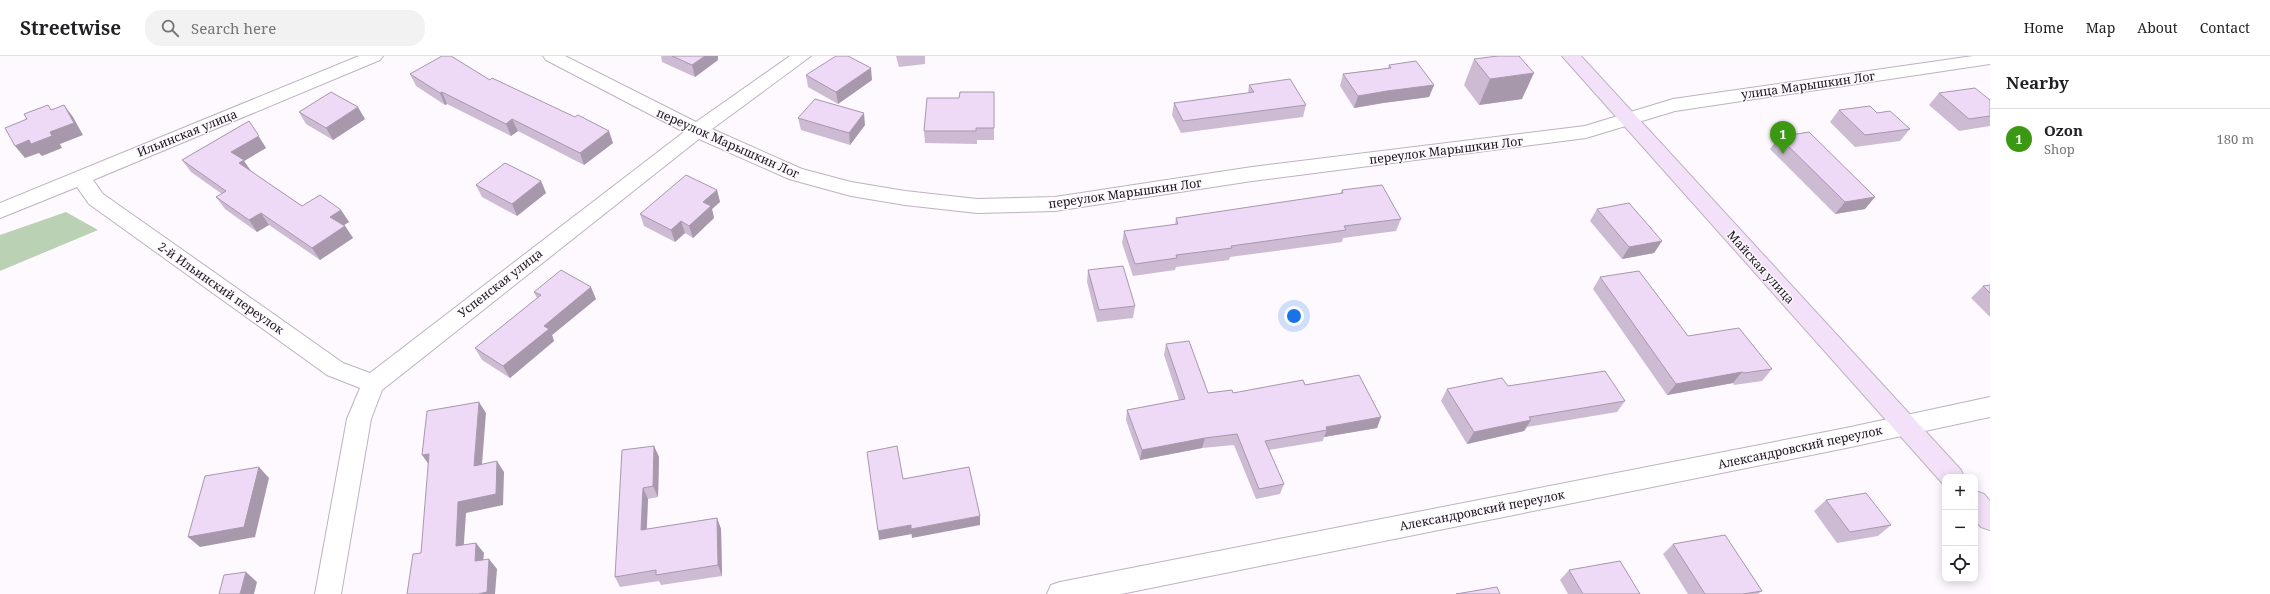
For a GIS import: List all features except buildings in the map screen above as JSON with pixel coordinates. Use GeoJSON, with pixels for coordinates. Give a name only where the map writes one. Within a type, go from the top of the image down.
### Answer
{"type":"FeatureCollection","features":[{"type":"Feature","properties":{"kind":"street","name":"Ильинская улица"},"geometry":{"type":"LineString","coordinates":[[0,211],[374,56]]}},
{"type":"Feature","properties":{"kind":"street","name":"переулок Марышкин Лог"},"geometry":{"type":"LineString","coordinates":[[552,56],[699,131],[796,174],[851,189],[905,198],[977,206],[1055,204],[1252,174],[1586,132],[1627,119]]}},
{"type":"Feature","properties":{"kind":"street","name":"Успенская улица"},"geometry":{"type":"LineString","coordinates":[[328,594],[359,419],[373,384],[474,303],[699,131],[732,104],[802,56]]}},
{"type":"Feature","properties":{"kind":"street","name":"Майская улица"},"geometry":{"type":"LineString","coordinates":[[1570,56],[1949,474]]}},
{"type":"Feature","properties":{"kind":"street","name":"улица Марышкин Лог"},"geometry":{"type":"LineString","coordinates":[[1627,119],[1673,105],[1990,59]]}},
{"type":"Feature","properties":{"kind":"street","name":"2-й Ильинский переулок"},"geometry":{"type":"LineString","coordinates":[[80,177],[96,199],[160,246],[335,369],[373,384]]}},
{"type":"Feature","properties":{"kind":"street","name":"Александровский переулок"},"geometry":{"type":"LineString","coordinates":[[1060,594],[1990,407]]}},
{"type":"Feature","properties":{"kind":"street"},"geometry":{"type":"LineString","coordinates":[[1978,505],[1990,519]]}},
{"type":"Feature","properties":{"kind":"green space"},"geometry":{"type":"Polygon","coordinates":[[[66,212],[98,230],[0,271],[0,235],[66,212]]]}},
{"type":"Feature","properties":{"kind":"place","name":"Ozon"},"geometry":{"type":"Point","coordinates":[1783,154]}}]}
